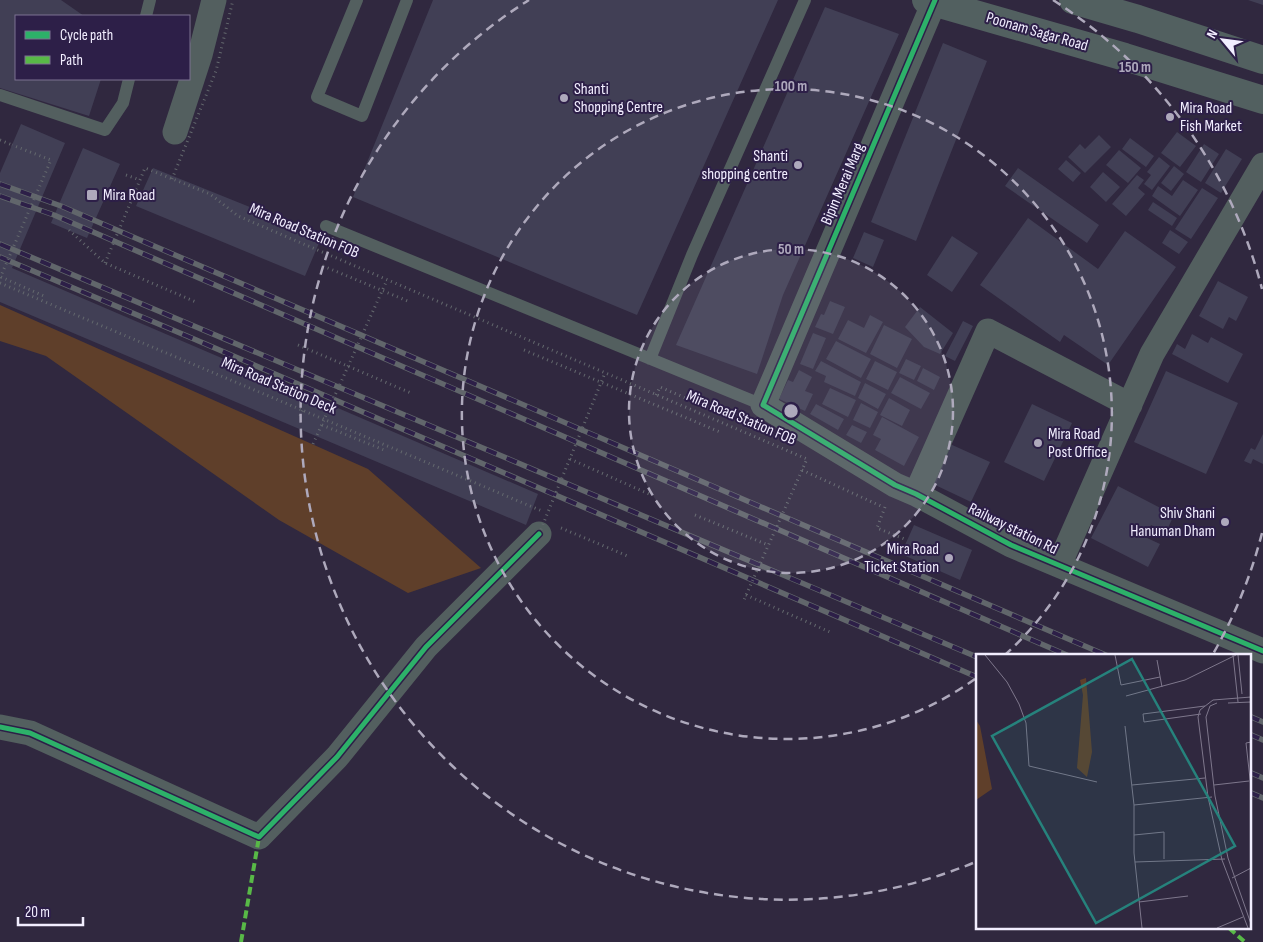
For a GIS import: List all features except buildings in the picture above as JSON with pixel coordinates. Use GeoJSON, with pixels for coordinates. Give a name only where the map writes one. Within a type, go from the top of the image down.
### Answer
{"type":"FeatureCollection","features":[{"type":"Feature","properties":{"kind":"main road"},"geometry":{"type":"LineString","coordinates":[[1073,0],[1263,60]]}},
{"type":"Feature","properties":{"kind":"main road","name":"Poonam Sagar Road"},"geometry":{"type":"LineString","coordinates":[[931,1],[1125,57],[1263,100]]}},
{"type":"Feature","properties":{"kind":"street"},"geometry":{"type":"LineString","coordinates":[[175,132],[200,55],[214,0]]}},
{"type":"Feature","properties":{"kind":"street","name":"Bipin Merai Marg"},"geometry":{"type":"LineString","coordinates":[[763,405],[931,1]]}},
{"type":"Feature","properties":{"kind":"street"},"geometry":{"type":"LineString","coordinates":[[1059,565],[1152,354],[1263,165]]}},
{"type":"Feature","properties":{"kind":"street"},"geometry":{"type":"LineString","coordinates":[[906,489],[988,331],[1130,406]]}},
{"type":"Feature","properties":{"kind":"street","name":"Railway station Rd"},"geometry":{"type":"LineString","coordinates":[[763,405],[906,489],[1011,545],[1263,651]]}},
{"type":"Feature","properties":{"kind":"street"},"geometry":{"type":"LineString","coordinates":[[0,727],[30,732],[259,837],[338,757],[426,647],[544,523]]}},
{"type":"Feature","properties":{"kind":"lane"},"geometry":{"type":"LineString","coordinates":[[146,15],[150,0]]}},
{"type":"Feature","properties":{"kind":"lane"},"geometry":{"type":"LineString","coordinates":[[357,0],[317,97],[362,116],[407,0]]}},
{"type":"Feature","properties":{"kind":"lane"},"geometry":{"type":"LineString","coordinates":[[650,359],[692,255],[805,0]]}},
{"type":"Feature","properties":{"kind":"lane"},"geometry":{"type":"LineString","coordinates":[[0,95],[105,130],[123,103],[130,80]]}},
{"type":"Feature","properties":{"kind":"lane"},"geometry":{"type":"LineString","coordinates":[[326,226],[763,405]]}},
{"type":"Feature","properties":{"kind":"path"},"geometry":{"type":"LineString","coordinates":[[172,179],[216,70],[233,0]]}},
{"type":"Feature","properties":{"kind":"path"},"geometry":{"type":"LineString","coordinates":[[0,140],[50,160],[0,278],[44,296]]}},
{"type":"Feature","properties":{"kind":"path"},"geometry":{"type":"LineString","coordinates":[[105,262],[140,180],[126,175]]}},
{"type":"Feature","properties":{"kind":"path"},"geometry":{"type":"LineString","coordinates":[[69,230],[105,262],[196,302]]}},
{"type":"Feature","properties":{"kind":"path"},"geometry":{"type":"LineString","coordinates":[[323,266],[410,302]]}},
{"type":"Feature","properties":{"kind":"path"},"geometry":{"type":"LineString","coordinates":[[313,444],[386,280]]}},
{"type":"Feature","properties":{"kind":"path"},"geometry":{"type":"LineString","coordinates":[[298,345],[411,393]]}},
{"type":"Feature","properties":{"kind":"path"},"geometry":{"type":"LineString","coordinates":[[524,350],[720,432]]}},
{"type":"Feature","properties":{"kind":"path"},"geometry":{"type":"LineString","coordinates":[[544,523],[605,373]]}},
{"type":"Feature","properties":{"kind":"path"},"geometry":{"type":"LineString","coordinates":[[656,395],[660,387],[725,415]]}},
{"type":"Feature","properties":{"kind":"path"},"geometry":{"type":"LineString","coordinates":[[300,416],[303,410]]}},
{"type":"Feature","properties":{"kind":"path"},"geometry":{"type":"LineString","coordinates":[[322,425],[384,450]]}},
{"type":"Feature","properties":{"kind":"path"},"geometry":{"type":"LineString","coordinates":[[570,460],[648,494]]}},
{"type":"Feature","properties":{"kind":"path"},"geometry":{"type":"LineString","coordinates":[[802,470],[885,508]]}},
{"type":"Feature","properties":{"kind":"path"},"geometry":{"type":"LineString","coordinates":[[906,489],[885,508],[877,528],[907,540]]}},
{"type":"Feature","properties":{"kind":"path"},"geometry":{"type":"LineString","coordinates":[[695,515],[768,545]]}},
{"type":"Feature","properties":{"kind":"path"},"geometry":{"type":"LineString","coordinates":[[746,595],[830,632]]}},
{"type":"Feature","properties":{"kind":"shaded area"},"geometry":{"type":"Polygon","coordinates":[[[0,305],[368,469],[481,568],[408,593],[279,520],[46,356],[0,341],[0,305]]]}},
{"type":"Feature","properties":{"kind":"railway"},"geometry":{"type":"LineString","coordinates":[[0,184],[61,206],[1103,654]]}},
{"type":"Feature","properties":{"kind":"railway"},"geometry":{"type":"LineString","coordinates":[[0,196],[54,215],[1064,654]]}},
{"type":"Feature","properties":{"kind":"railway"},"geometry":{"type":"LineString","coordinates":[[0,244],[976,657]]}},
{"type":"Feature","properties":{"kind":"railway"},"geometry":{"type":"LineString","coordinates":[[0,257],[976,677]]}},
{"type":"Feature","properties":{"kind":"railway"},"geometry":{"type":"LineString","coordinates":[[1250,716],[1263,722]]}},
{"type":"Feature","properties":{"kind":"railway"},"geometry":{"type":"LineString","coordinates":[[1250,734],[1263,740]]}},
{"type":"Feature","properties":{"kind":"railway"},"geometry":{"type":"LineString","coordinates":[[1250,772],[1263,778]]}},
{"type":"Feature","properties":{"kind":"railway"},"geometry":{"type":"LineString","coordinates":[[1250,792],[1263,798]]}},
{"type":"Feature","properties":{"kind":"marked path"},"geometry":{"type":"LineString","coordinates":[[241,942],[259,837]]}},
{"type":"Feature","properties":{"kind":"marked path"},"geometry":{"type":"LineString","coordinates":[[1231,930],[1245,942]]}},
{"type":"Feature","properties":{"kind":"cycle path","name":"Mira Road Station FOB"},"geometry":{"type":"LineString","coordinates":[[935,0],[763,405],[895,485],[916,494],[1011,545],[1263,651]]}},
{"type":"Feature","properties":{"kind":"cycle path"},"geometry":{"type":"LineString","coordinates":[[0,727],[30,733],[259,837],[337,757],[426,647],[539,534]]}},
{"type":"Feature","properties":{"kind":"place","name":"Shanti Shopping Centre"},"geometry":{"type":"Point","coordinates":[564,98]}},
{"type":"Feature","properties":{"kind":"place","name":"Mira Road Fish Market"},"geometry":{"type":"Point","coordinates":[1170,117]}},
{"type":"Feature","properties":{"kind":"place","name":"Shanti shopping centre"},"geometry":{"type":"Point","coordinates":[798,165]}},
{"type":"Feature","properties":{"kind":"place","name":"Mira Road"},"geometry":{"type":"Point","coordinates":[92,195]}},
{"type":"Feature","properties":{"kind":"place","name":"Mira Road Post Office"},"geometry":{"type":"Point","coordinates":[1038,443]}},
{"type":"Feature","properties":{"kind":"place","name":"Shiv Shani Hanuman Dham"},"geometry":{"type":"Point","coordinates":[1225,522]}},
{"type":"Feature","properties":{"kind":"place","name":"Mira Road Ticket Station"},"geometry":{"type":"Point","coordinates":[949,558]}}]}
